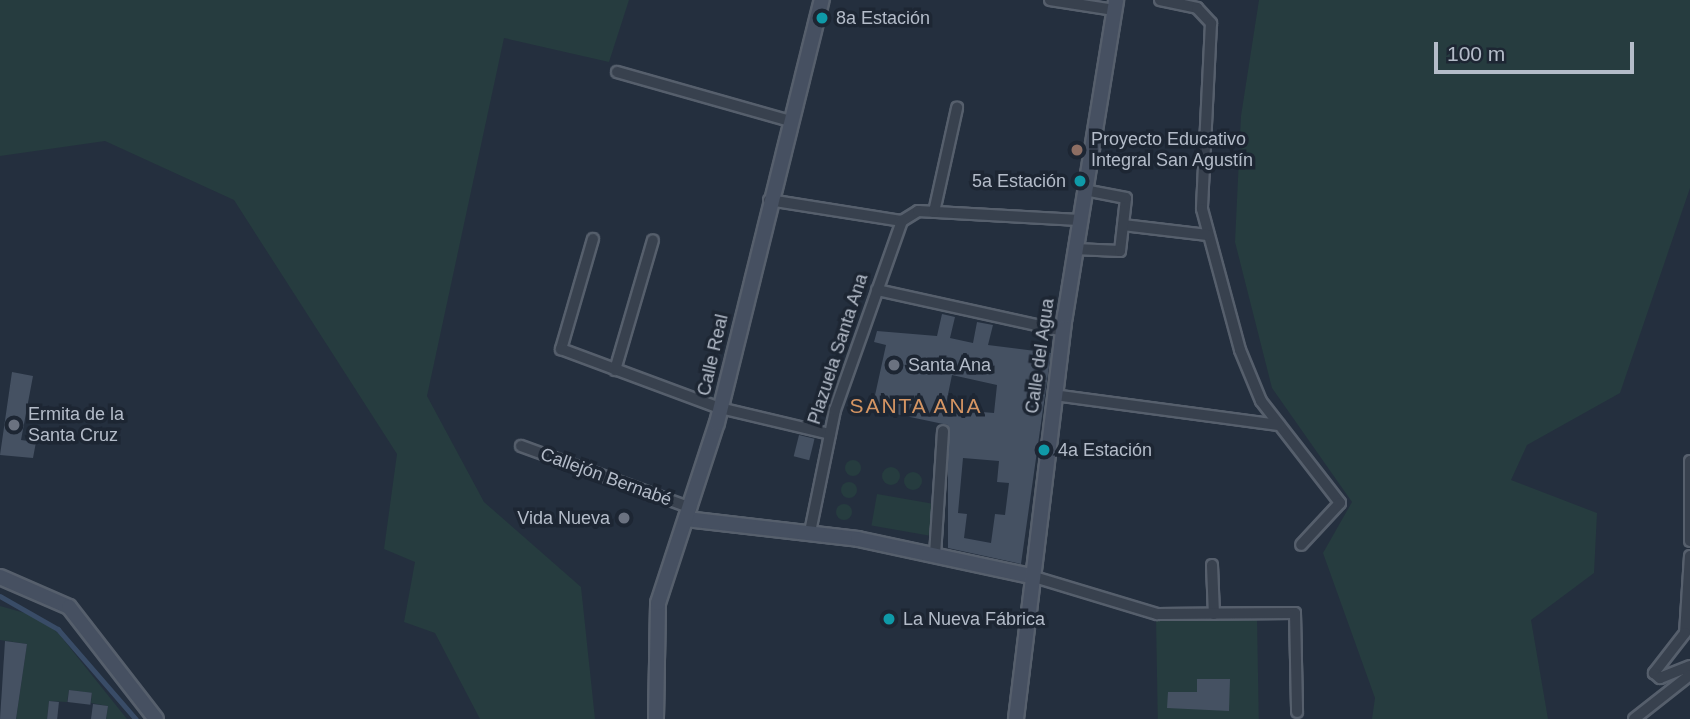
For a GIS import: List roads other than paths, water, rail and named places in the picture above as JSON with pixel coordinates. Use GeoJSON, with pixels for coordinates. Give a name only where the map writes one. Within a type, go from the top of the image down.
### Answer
{"type":"FeatureCollection","features":[{"type":"Feature","properties":{"kind":"street","name":"Calle Real"},"geometry":{"type":"LineString","coordinates":[[656,719],[658,603],[689,514],[720,408],[769,200],[822,0]]}},
{"type":"Feature","properties":{"kind":"street"},"geometry":{"type":"LineString","coordinates":[[1051,0],[1115,5]]}},
{"type":"Feature","properties":{"kind":"street"},"geometry":{"type":"LineString","coordinates":[[1160,0],[1197,8],[1214,37],[1201,181],[1207,235],[1250,380],[1279,425],[1340,503],[1301,545]]}},
{"type":"Feature","properties":{"kind":"street","name":"Calle del Agua"},"geometry":{"type":"LineString","coordinates":[[1016,719],[1054,395],[1079,220],[1115,5]]}},
{"type":"Feature","properties":{"kind":"street"},"geometry":{"type":"LineString","coordinates":[[617,72],[790,121]]}},
{"type":"Feature","properties":{"kind":"street"},"geometry":{"type":"LineString","coordinates":[[934,212],[957,108]]}},
{"type":"Feature","properties":{"kind":"street"},"geometry":{"type":"LineString","coordinates":[[1075,249],[1117,255],[1124,225],[1124,196],[1084,190]]}},
{"type":"Feature","properties":{"kind":"street"},"geometry":{"type":"LineString","coordinates":[[769,200],[902,220],[911,213],[934,212],[1079,220]]}},
{"type":"Feature","properties":{"kind":"street","name":"Plazuela Santa Ana"},"geometry":{"type":"LineString","coordinates":[[810,532],[830,434],[902,220]]}},
{"type":"Feature","properties":{"kind":"street"},"geometry":{"type":"LineString","coordinates":[[1124,225],[1207,235]]}},
{"type":"Feature","properties":{"kind":"street"},"geometry":{"type":"LineString","coordinates":[[593,239],[561,349],[720,408],[830,434]]}},
{"type":"Feature","properties":{"kind":"street"},"geometry":{"type":"LineString","coordinates":[[615,370],[653,240]]}},
{"type":"Feature","properties":{"kind":"street"},"geometry":{"type":"LineString","coordinates":[[877,289],[1063,331]]}},
{"type":"Feature","properties":{"kind":"street"},"geometry":{"type":"LineString","coordinates":[[1054,395],[1279,425]]}},
{"type":"Feature","properties":{"kind":"street"},"geometry":{"type":"LineString","coordinates":[[935,555],[943,430]]}},
{"type":"Feature","properties":{"kind":"street","name":"Callejón Bernabé"},"geometry":{"type":"LineString","coordinates":[[522,446],[689,514]]}},
{"type":"Feature","properties":{"kind":"street"},"geometry":{"type":"LineString","coordinates":[[1690,461],[1690,541]]}},
{"type":"Feature","properties":{"kind":"street"},"geometry":{"type":"LineString","coordinates":[[689,514],[810,532],[935,555],[1031,576],[1144,612],[1295,612],[1297,712]]}},
{"type":"Feature","properties":{"kind":"street"},"geometry":{"type":"LineString","coordinates":[[1690,556],[1685,633],[1654,673],[1660,678],[1690,666]]}},
{"type":"Feature","properties":{"kind":"street"},"geometry":{"type":"LineString","coordinates":[[1212,565],[1214,614]]}},
{"type":"Feature","properties":{"kind":"street"},"geometry":{"type":"LineString","coordinates":[[0,577],[69,607],[156,719]]}},
{"type":"Feature","properties":{"kind":"street"},"geometry":{"type":"LineString","coordinates":[[1634,719],[1690,675]]}},
{"type":"Feature","properties":{"kind":"waterway"},"geometry":{"type":"LineString","coordinates":[[0,596],[58,629],[136,719]]}},
{"type":"Feature","properties":{"kind":"place","name":"8a Estación"},"geometry":{"type":"Point","coordinates":[822,18]}},
{"type":"Feature","properties":{"kind":"place","name":"Proyecto Educativo Integral San Agustín"},"geometry":{"type":"Point","coordinates":[1077,150]}},
{"type":"Feature","properties":{"kind":"place","name":"5a Estación"},"geometry":{"type":"Point","coordinates":[1080,181]}},
{"type":"Feature","properties":{"kind":"place","name":"Santa Ana"},"geometry":{"type":"Point","coordinates":[894,365]}},
{"type":"Feature","properties":{"kind":"place","name":"Ermita de la Santa Cruz"},"geometry":{"type":"Point","coordinates":[14,425]}},
{"type":"Feature","properties":{"kind":"place","name":"4a Estación"},"geometry":{"type":"Point","coordinates":[1044,450]}},
{"type":"Feature","properties":{"kind":"place","name":"Vida Nueva"},"geometry":{"type":"Point","coordinates":[624,518]}},
{"type":"Feature","properties":{"kind":"place","name":"La Nueva Fábrica"},"geometry":{"type":"Point","coordinates":[889,619]}},
{"type":"Feature","properties":{"kind":"district","name":"SANTA ANA"},"geometry":{"type":"Point","coordinates":[916,406]}}]}
